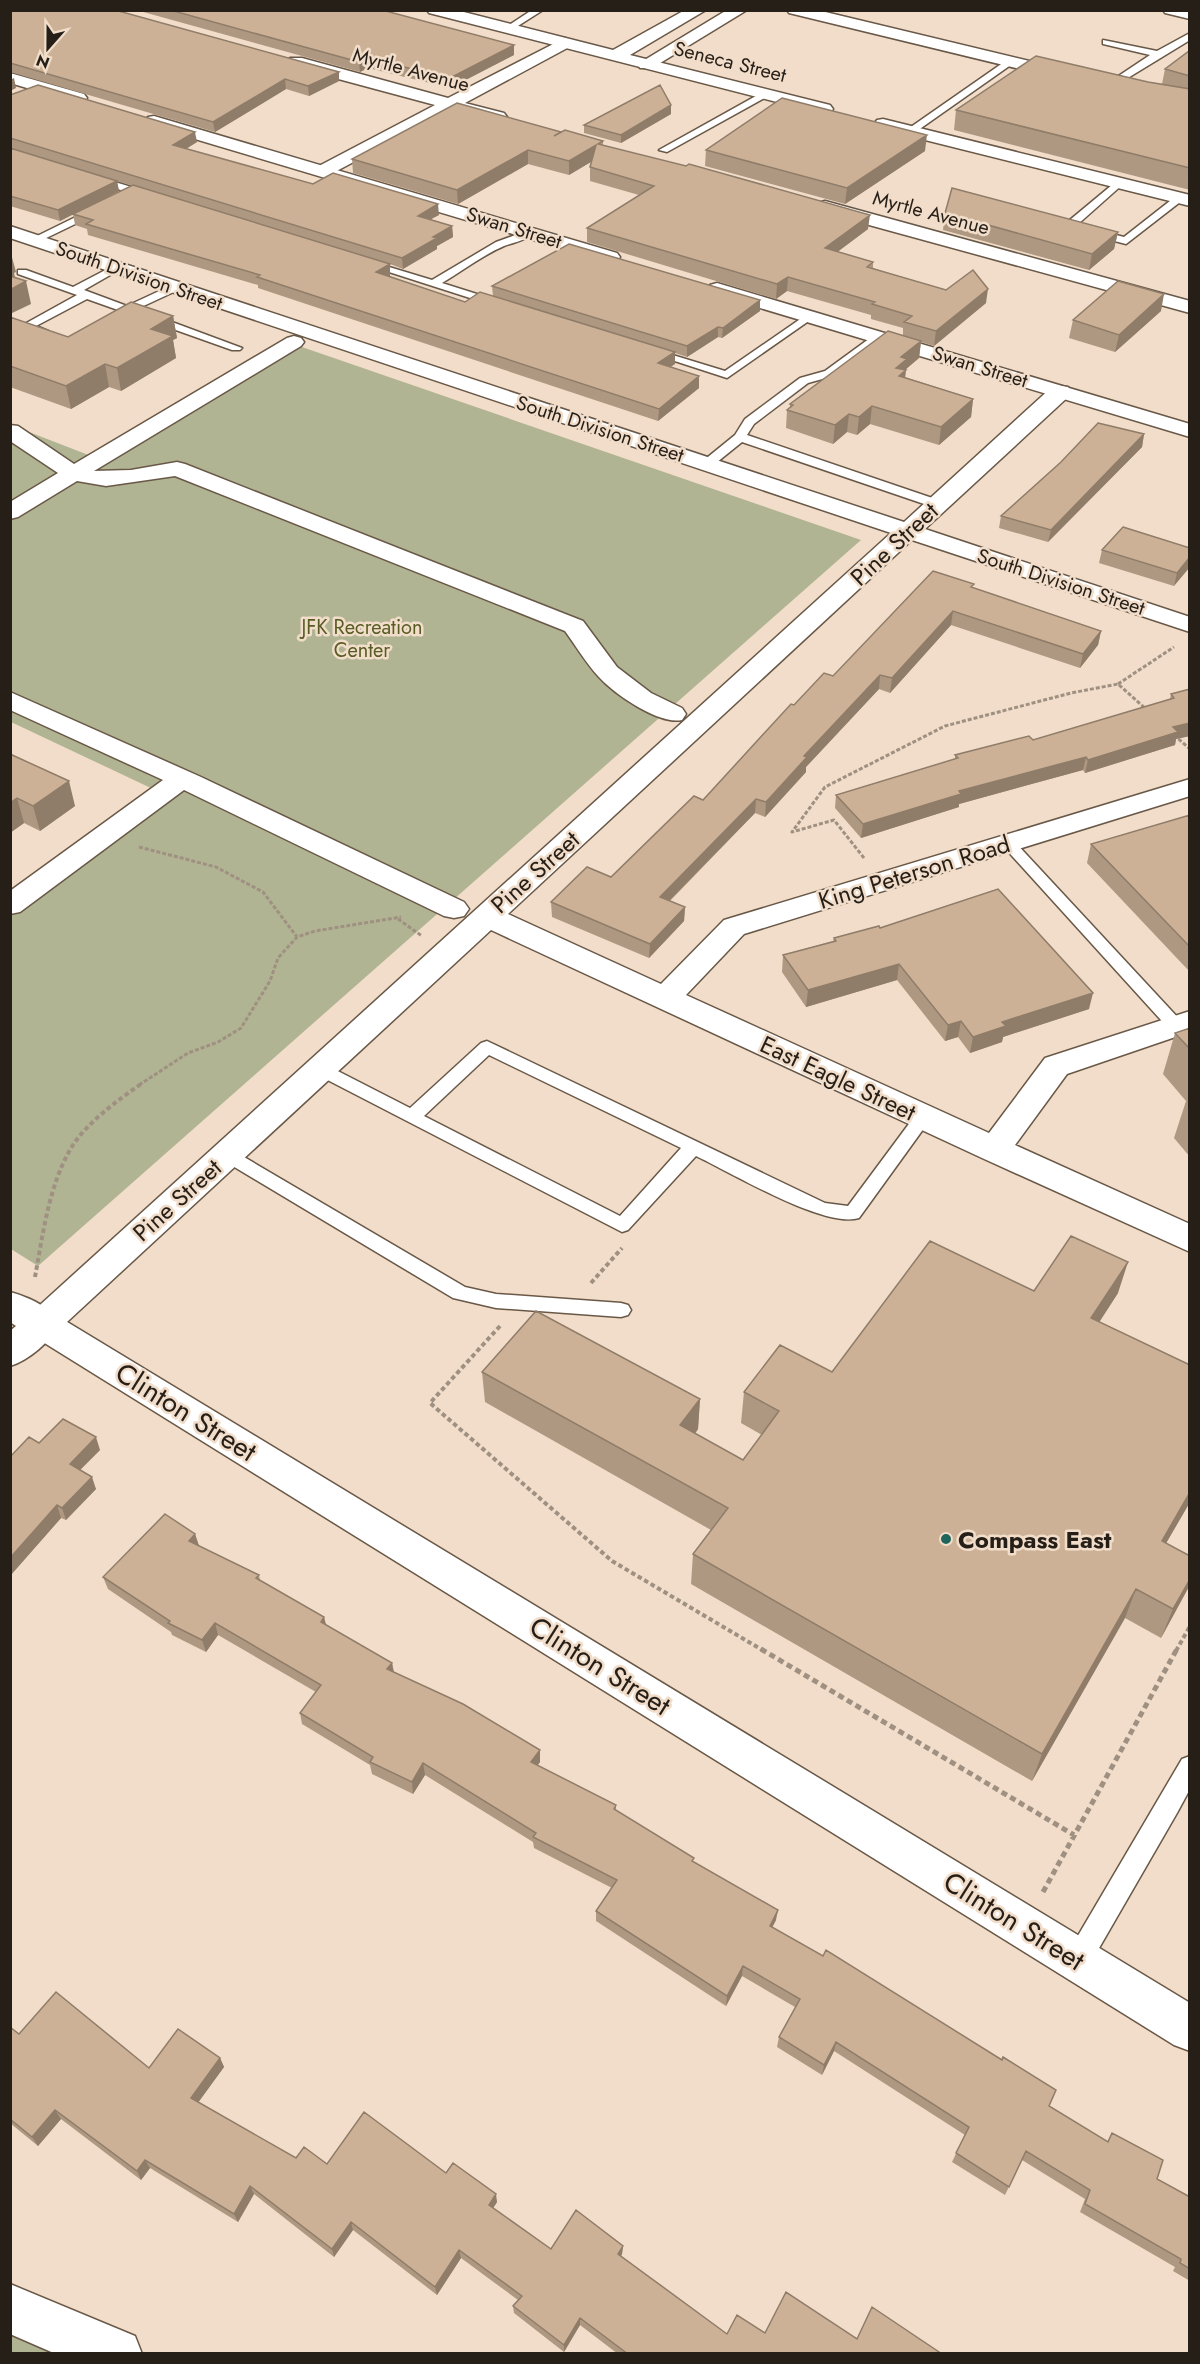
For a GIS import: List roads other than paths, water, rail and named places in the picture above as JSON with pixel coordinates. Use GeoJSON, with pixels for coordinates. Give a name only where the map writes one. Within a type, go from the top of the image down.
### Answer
{"type":"FeatureCollection","features":[{"type":"Feature","properties":{"kind":"street","name":"Seneca Street"},"geometry":{"type":"LineString","coordinates":[[435,10],[844,114]]}},
{"type":"Feature","properties":{"kind":"street"},"geometry":{"type":"LineString","coordinates":[[615,56],[698,10]]}},
{"type":"Feature","properties":{"kind":"street"},"geometry":{"type":"LineString","coordinates":[[646,64],[739,10]]}},
{"type":"Feature","properties":{"kind":"street"},"geometry":{"type":"LineString","coordinates":[[795,10],[1077,77]]}},
{"type":"Feature","properties":{"kind":"street"},"geometry":{"type":"LineString","coordinates":[[1172,10],[1190,14]]}},
{"type":"Feature","properties":{"kind":"street"},"geometry":{"type":"LineString","coordinates":[[323,171],[565,43]]}},
{"type":"Feature","properties":{"kind":"street","name":"Myrtle Avenue"},"geometry":{"type":"LineString","coordinates":[[285,59],[512,121]]}},
{"type":"Feature","properties":{"kind":"street"},"geometry":{"type":"LineString","coordinates":[[10,78],[96,104]]}},
{"type":"Feature","properties":{"kind":"street"},"geometry":{"type":"LineString","coordinates":[[1105,84],[1133,90]]}},
{"type":"Feature","properties":{"kind":"street"},"geometry":{"type":"LineString","coordinates":[[10,99],[39,87]]}},
{"type":"Feature","properties":{"kind":"street","name":"Swan Street"},"geometry":{"type":"LineString","coordinates":[[141,117],[323,171],[523,237],[630,263]]}},
{"type":"Feature","properties":{"kind":"street"},"geometry":{"type":"LineString","coordinates":[[866,119],[1184,200]]}},
{"type":"Feature","properties":{"kind":"street","name":"Myrtle Avenue"},"geometry":{"type":"LineString","coordinates":[[808,202],[1190,307]]}},
{"type":"Feature","properties":{"kind":"street","name":"South Division Street"},"geometry":{"type":"LineString","coordinates":[[10,232],[1190,625]]}},
{"type":"Feature","properties":{"kind":"street","name":"Swan Street"},"geometry":{"type":"LineString","coordinates":[[697,283],[1190,431]]}},
{"type":"Feature","properties":{"kind":"street"},"geometry":{"type":"LineString","coordinates":[[10,512],[294,342]]}},
{"type":"Feature","properties":{"kind":"street","name":"Pine Street"},"geometry":{"type":"LineString","coordinates":[[10,1352],[26,1314],[227,1154],[1060,392]]}},
{"type":"Feature","properties":{"kind":"street"},"geometry":{"type":"LineString","coordinates":[[10,431],[75,473],[89,478],[134,476],[177,469],[574,626],[608,672],[642,698],[673,714]]}},
{"type":"Feature","properties":{"kind":"street"},"geometry":{"type":"LineString","coordinates":[[10,700],[454,909]]}},
{"type":"Feature","properties":{"kind":"street"},"geometry":{"type":"LineString","coordinates":[[10,905],[182,779]]}},
{"type":"Feature","properties":{"kind":"street","name":"King Peterson Road"},"geometry":{"type":"LineString","coordinates":[[665,998],[734,927],[1190,788]]}},
{"type":"Feature","properties":{"kind":"street","name":"East Eagle Street"},"geometry":{"type":"LineString","coordinates":[[487,916],[1190,1239]]}},
{"type":"Feature","properties":{"kind":"street"},"geometry":{"type":"LineString","coordinates":[[994,1150],[1056,1066],[1183,1024]]}},
{"type":"Feature","properties":{"kind":"street","name":"Clinton Street"},"geometry":{"type":"LineString","coordinates":[[26,1314],[1190,2029]]}},
{"type":"Feature","properties":{"kind":"street"},"geometry":{"type":"LineString","coordinates":[[10,2309],[117,2354]]}},
{"type":"Feature","properties":{"kind":"lane"},"geometry":{"type":"LineString","coordinates":[[507,29],[539,10]]}},
{"type":"Feature","properties":{"kind":"lane"},"geometry":{"type":"LineString","coordinates":[[1105,84],[1190,36]]}},
{"type":"Feature","properties":{"kind":"lane"},"geometry":{"type":"LineString","coordinates":[[1106,42],[1158,54]]}},
{"type":"Feature","properties":{"kind":"lane"},"geometry":{"type":"LineString","coordinates":[[911,131],[1010,62]]}},
{"type":"Feature","properties":{"kind":"lane"},"geometry":{"type":"LineString","coordinates":[[661,158],[765,94]]}},
{"type":"Feature","properties":{"kind":"lane"},"geometry":{"type":"LineString","coordinates":[[89,177],[134,194]]}},
{"type":"Feature","properties":{"kind":"lane"},"geometry":{"type":"LineString","coordinates":[[1118,183],[1069,226],[1126,241],[1184,200]]}},
{"type":"Feature","properties":{"kind":"lane"},"geometry":{"type":"LineString","coordinates":[[34,240],[102,207]]}},
{"type":"Feature","properties":{"kind":"lane"},"geometry":{"type":"LineString","coordinates":[[458,283],[513,249],[523,237]]}},
{"type":"Feature","properties":{"kind":"lane"},"geometry":{"type":"LineString","coordinates":[[433,284],[500,244],[523,237]]}},
{"type":"Feature","properties":{"kind":"lane"},"geometry":{"type":"LineString","coordinates":[[355,260],[433,284],[458,283],[505,306]]}},
{"type":"Feature","properties":{"kind":"lane"},"geometry":{"type":"LineString","coordinates":[[59,338],[27,326],[115,268]]}},
{"type":"Feature","properties":{"kind":"lane"},"geometry":{"type":"LineString","coordinates":[[22,272],[236,348]]}},
{"type":"Feature","properties":{"kind":"lane"},"geometry":{"type":"LineString","coordinates":[[108,320],[174,288]]}},
{"type":"Feature","properties":{"kind":"lane"},"geometry":{"type":"LineString","coordinates":[[638,347],[727,375],[809,316]]}},
{"type":"Feature","properties":{"kind":"lane"},"geometry":{"type":"LineString","coordinates":[[707,464],[740,437],[750,422],[804,380],[829,374],[877,336]]}},
{"type":"Feature","properties":{"kind":"lane"},"geometry":{"type":"LineString","coordinates":[[740,437],[937,504]]}},
{"type":"Feature","properties":{"kind":"lane"},"geometry":{"type":"LineString","coordinates":[[1008,843],[1183,1024]]}},
{"type":"Feature","properties":{"kind":"lane"},"geometry":{"type":"LineString","coordinates":[[412,1117],[487,1047],[822,1209],[853,1213],[923,1117]]}},
{"type":"Feature","properties":{"kind":"lane"},"geometry":{"type":"LineString","coordinates":[[320,1069],[622,1225],[693,1147]]}},
{"type":"Feature","properties":{"kind":"lane"},"geometry":{"type":"LineString","coordinates":[[227,1154],[460,1293],[496,1300],[621,1310]]}},
{"type":"Feature","properties":{"kind":"lane"},"geometry":{"type":"LineString","coordinates":[[1078,1960],[1190,1766]]}},
{"type":"Feature","properties":{"kind":"place","name":"Compass East"},"geometry":{"type":"Point","coordinates":[946,1539]}},
{"type":"Feature","properties":{"kind":"park label","name":"JFK Recreation Center"},"geometry":{"type":"Point","coordinates":[362,638]}}]}
